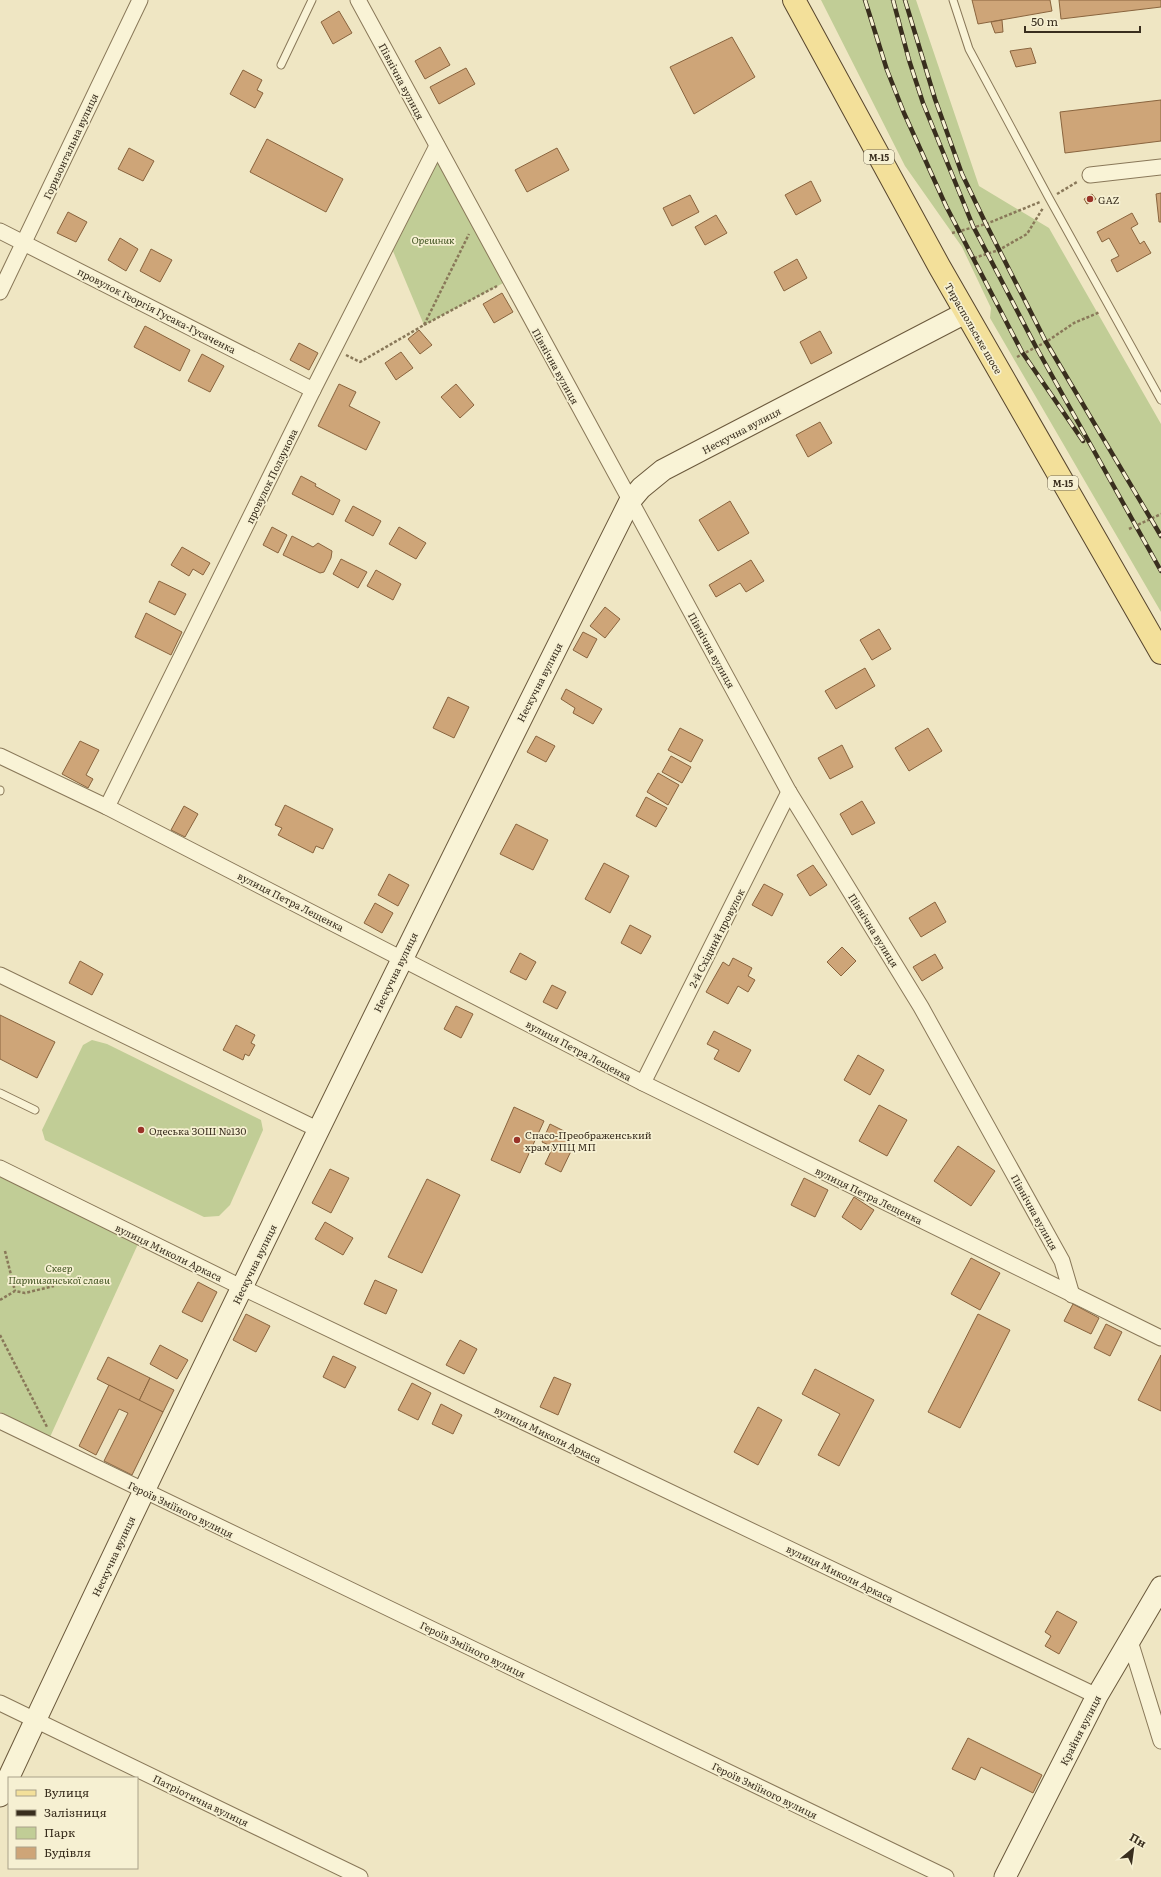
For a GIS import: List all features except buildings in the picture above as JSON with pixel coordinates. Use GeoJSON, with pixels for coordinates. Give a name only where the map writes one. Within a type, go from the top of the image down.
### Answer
{"type":"FeatureCollection","features":[{"type":"Feature","properties":{"kind":"main road","name":"Тираспольське шосе"},"geometry":{"type":"LineString","coordinates":[[794,0],[965,313],[1161,653]]}},
{"type":"Feature","properties":{"kind":"street","name":"Горизонтальна вулиця"},"geometry":{"type":"LineString","coordinates":[[0,292],[140,0]]}},
{"type":"Feature","properties":{"kind":"street","name":"Північна вулиця"},"geometry":{"type":"LineString","coordinates":[[358,0],[789,792],[921,1007],[1062,1261],[1072,1295]]}},
{"type":"Feature","properties":{"kind":"street","name":"провулок Ползунова"},"geometry":{"type":"LineString","coordinates":[[107,807],[313,390],[437,146]]}},
{"type":"Feature","properties":{"kind":"street"},"geometry":{"type":"LineString","coordinates":[[1090,175],[1161,168]]}},
{"type":"Feature","properties":{"kind":"street","name":"провулок Георгія Гусака-Гусаченка"},"geometry":{"type":"LineString","coordinates":[[0,230],[313,390]]}},
{"type":"Feature","properties":{"kind":"street","name":"Нескучна вулиця"},"geometry":{"type":"LineString","coordinates":[[9,1777],[143,1491],[402,957],[630,500],[641,488],[663,470],[965,313]]}},
{"type":"Feature","properties":{"kind":"street","name":"вулиця Петра Лещенка"},"geometry":{"type":"LineString","coordinates":[[0,756],[107,807],[402,957],[643,1083],[1161,1338]]}},
{"type":"Feature","properties":{"kind":"street","name":"2-й Східний провулок"},"geometry":{"type":"LineString","coordinates":[[643,1083],[789,792]]}},
{"type":"Feature","properties":{"kind":"street"},"geometry":{"type":"LineString","coordinates":[[0,975],[319,1130]]}},
{"type":"Feature","properties":{"kind":"street","name":"вулиця Миколи Аркаса"},"geometry":{"type":"LineString","coordinates":[[0,1168],[242,1288],[1098,1696]]}},
{"type":"Feature","properties":{"kind":"street","name":"Героїв Зміїного вулиця"},"geometry":{"type":"LineString","coordinates":[[0,1421],[946,1877]]}},
{"type":"Feature","properties":{"kind":"street","name":"Крайня вулиця"},"geometry":{"type":"LineString","coordinates":[[1005,1877],[1098,1696],[1161,1587]]}},
{"type":"Feature","properties":{"kind":"street"},"geometry":{"type":"LineString","coordinates":[[1130,1640],[1161,1741]]}},
{"type":"Feature","properties":{"kind":"street","name":"Патріотична вулиця"},"geometry":{"type":"LineString","coordinates":[[0,1702],[360,1877]]}},
{"type":"Feature","properties":{"kind":"street","name":"Нескучна вулиця"},"geometry":{"type":"LineString","coordinates":[[0,1796],[8,1779]]}},
{"type":"Feature","properties":{"kind":"lane"},"geometry":{"type":"LineString","coordinates":[[281,65],[312,0]]}},
{"type":"Feature","properties":{"kind":"lane"},"geometry":{"type":"LineString","coordinates":[[953,0],[969,49],[1109,308],[1161,400]]}},
{"type":"Feature","properties":{"kind":"lane"},"geometry":{"type":"LineString","coordinates":[[0,1093],[35,1110]]}},
{"type":"Feature","properties":{"kind":"path"},"geometry":{"type":"LineString","coordinates":[[952,233],[986,224],[1049,198],[1090,175]]}},
{"type":"Feature","properties":{"kind":"path"},"geometry":{"type":"LineString","coordinates":[[974,258],[998,250],[1027,234],[1049,198]]}},
{"type":"Feature","properties":{"kind":"path"},"geometry":{"type":"LineString","coordinates":[[424,325],[476,219]]}},
{"type":"Feature","properties":{"kind":"path"},"geometry":{"type":"LineString","coordinates":[[334,349],[360,362],[424,325],[510,280]]}},
{"type":"Feature","properties":{"kind":"path"},"geometry":{"type":"LineString","coordinates":[[1017,357],[1046,342],[1074,323],[1109,308]]}},
{"type":"Feature","properties":{"kind":"path"},"geometry":{"type":"LineString","coordinates":[[1129,529],[1161,514]]}},
{"type":"Feature","properties":{"kind":"path"},"geometry":{"type":"LineString","coordinates":[[5,1251],[15,1291]]}},
{"type":"Feature","properties":{"kind":"path"},"geometry":{"type":"LineString","coordinates":[[0,1300],[15,1291],[25,1293],[54,1286]]}},
{"type":"Feature","properties":{"kind":"path"},"geometry":{"type":"LineString","coordinates":[[0,1335],[59,1450]]}},
{"type":"Feature","properties":{"kind":"green space"},"geometry":{"type":"Polygon","coordinates":[[[821,0],[916,0],[979,186],[1049,228],[1161,424],[1161,612],[990,318],[991,308],[962,247],[905,166],[821,0]]]}},
{"type":"Feature","properties":{"kind":"green space","name":"Орешник"},"geometry":{"type":"Polygon","coordinates":[[[441,154],[509,280],[424,325],[393,251],[441,154]]]}},
{"type":"Feature","properties":{"kind":"green space","name":"Одеська ЗОШ №130"},"geometry":{"type":"Polygon","coordinates":[[[92,1040],[107,1044],[261,1120],[263,1130],[230,1205],[219,1216],[204,1217],[45,1140],[42,1130],[83,1045],[92,1040]]]}},
{"type":"Feature","properties":{"kind":"green space","name":"Сквер Партизанської слави"},"geometry":{"type":"Polygon","coordinates":[[[0,1177],[138,1244],[50,1437],[0,1412],[0,1177]]]}},
{"type":"Feature","properties":{"kind":"railway"},"geometry":{"type":"LineString","coordinates":[[865,0],[887,70],[904,113],[946,206],[1022,352],[1083,441]]}},
{"type":"Feature","properties":{"kind":"railway"},"geometry":{"type":"LineString","coordinates":[[893,0],[909,60],[923,103],[973,226],[1036,347],[1161,571]]}},
{"type":"Feature","properties":{"kind":"railway"},"geometry":{"type":"LineString","coordinates":[[905,0],[935,99],[962,174],[1046,342],[1161,536]]}},
{"type":"Feature","properties":{"kind":"place","name":"GAZ"},"geometry":{"type":"Point","coordinates":[1090,199]}},
{"type":"Feature","properties":{"kind":"place","name":"Одеська ЗОШ №130"},"geometry":{"type":"Point","coordinates":[141,1130]}},
{"type":"Feature","properties":{"kind":"place","name":"Спасо-Преображенський храм УПЦ МП"},"geometry":{"type":"Point","coordinates":[517,1140]}}]}
